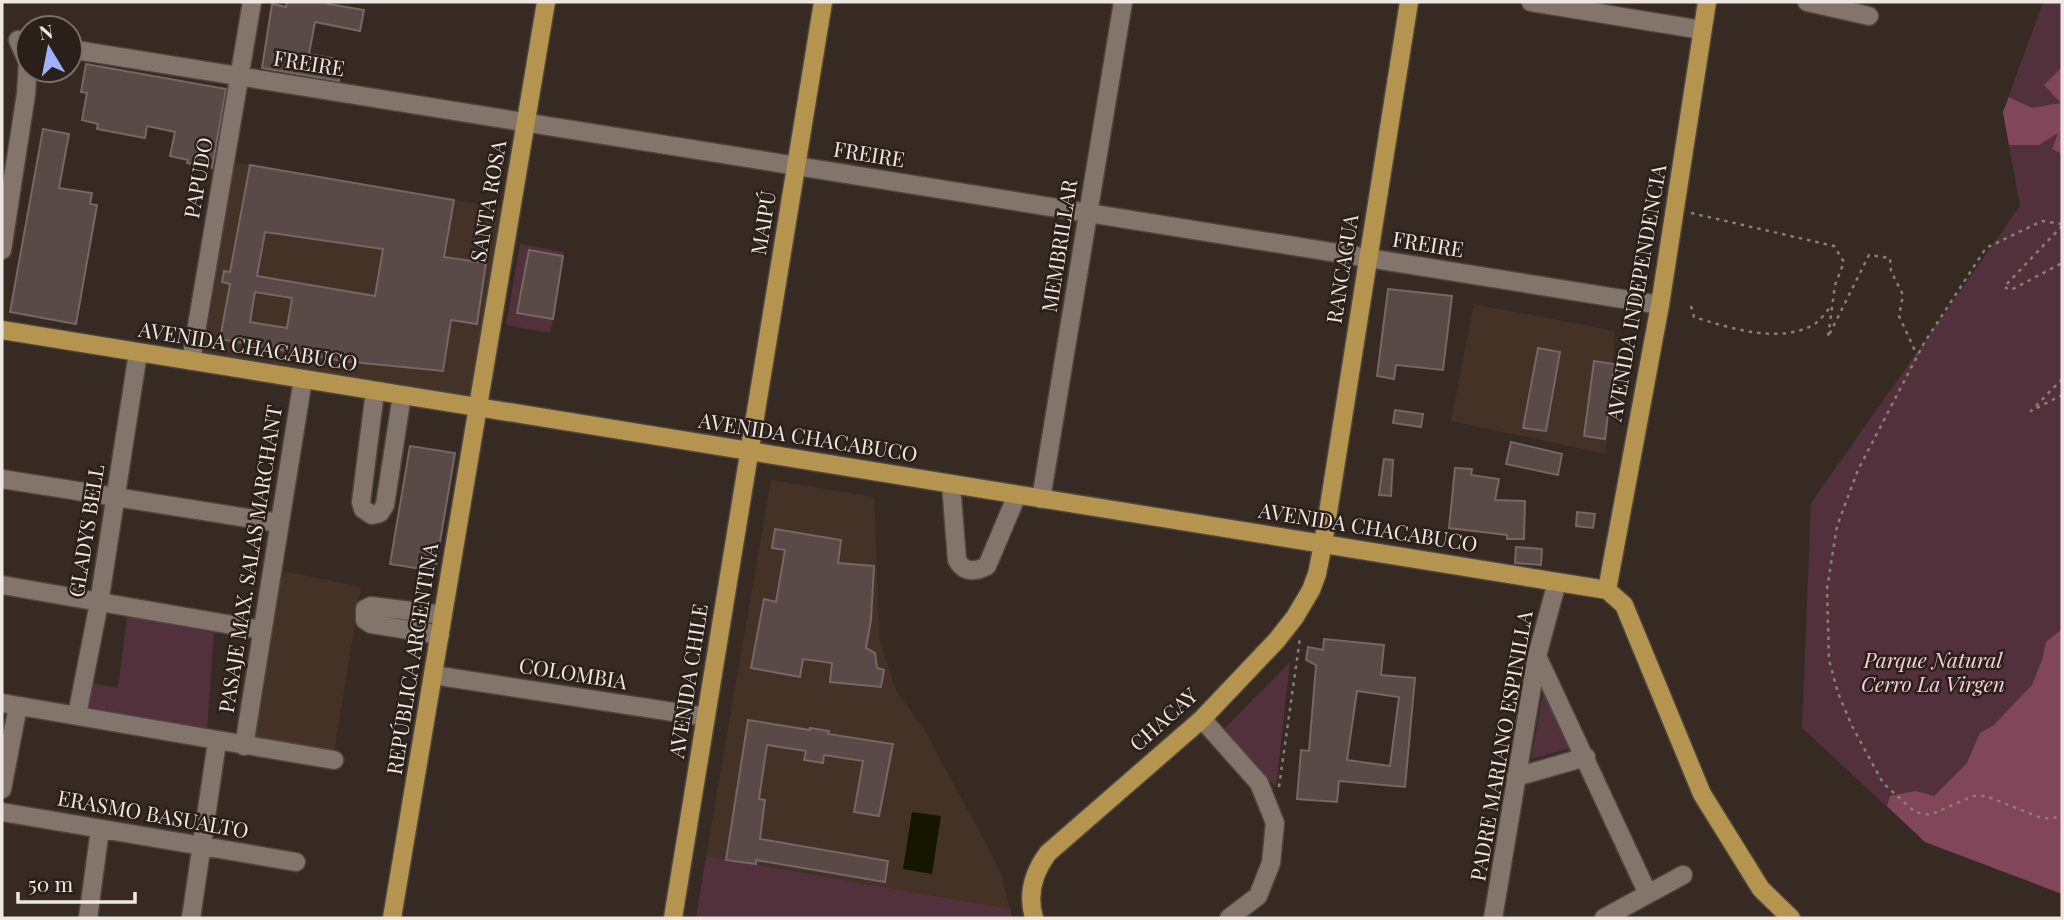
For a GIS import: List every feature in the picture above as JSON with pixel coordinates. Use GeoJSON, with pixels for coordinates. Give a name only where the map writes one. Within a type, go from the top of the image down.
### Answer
{"type":"FeatureCollection","features":[{"type":"Feature","properties":{"kind":"main road","name":"SANTA ROSA"},"geometry":{"type":"LineString","coordinates":[[478,408],[546,2]]}},
{"type":"Feature","properties":{"kind":"main road","name":"MAIPÚ"},"geometry":{"type":"LineString","coordinates":[[749,452],[823,2]]}},
{"type":"Feature","properties":{"kind":"main road","name":"RANCAGUA"},"geometry":{"type":"LineString","coordinates":[[1323,544],[1409,2]]}},
{"type":"Feature","properties":{"kind":"main road","name":"AVENIDA INDEPENDENCIA"},"geometry":{"type":"LineString","coordinates":[[1607,590],[1660,305],[1707,2]]}},
{"type":"Feature","properties":{"kind":"main road","name":"AVENIDA CHACABUCO"},"geometry":{"type":"LineString","coordinates":[[2,330],[1607,590]]}},
{"type":"Feature","properties":{"kind":"main road","name":"REPÚBLICA ARGENTINA"},"geometry":{"type":"LineString","coordinates":[[393,918],[478,408]]}},
{"type":"Feature","properties":{"kind":"main road","name":"AVENIDA CHILE"},"geometry":{"type":"LineString","coordinates":[[673,918],[749,452]]}},
{"type":"Feature","properties":{"kind":"main road","name":"CHACAY"},"geometry":{"type":"LineString","coordinates":[[1034,918],[1031,888],[1037,870],[1048,853],[1202,719],[1277,640],[1296,617],[1317,574],[1323,544]]}},
{"type":"Feature","properties":{"kind":"main road"},"geometry":{"type":"LineString","coordinates":[[1607,590],[1624,605],[1702,794],[1761,889],[1791,918]]}},
{"type":"Feature","properties":{"kind":"street","name":"PAPUDO"},"geometry":{"type":"LineString","coordinates":[[191,361],[252,2]]}},
{"type":"Feature","properties":{"kind":"street","name":"MEMBRILLAR"},"geometry":{"type":"LineString","coordinates":[[1041,499],[1123,2]]}},
{"type":"Feature","properties":{"kind":"street"},"geometry":{"type":"LineString","coordinates":[[1531,2],[1702,30]]}},
{"type":"Feature","properties":{"kind":"street"},"geometry":{"type":"LineString","coordinates":[[1807,2],[1869,16]]}},
{"type":"Feature","properties":{"kind":"street","name":"FREIRE"},"geometry":{"type":"LineString","coordinates":[[84,51],[1660,305]]}},
{"type":"Feature","properties":{"kind":"street"},"geometry":{"type":"LineString","coordinates":[[2,250],[27,84]]}},
{"type":"Feature","properties":{"kind":"street","name":"GLADYS BELL"},"geometry":{"type":"LineString","coordinates":[[77,715],[99,603],[138,353]]}},
{"type":"Feature","properties":{"kind":"street","name":"PASAJE MAX. SALAS MARCHANT"},"geometry":{"type":"LineString","coordinates":[[244,746],[303,379]]}},
{"type":"Feature","properties":{"kind":"street"},"geometry":{"type":"LineString","coordinates":[[375,391],[361,502],[363,509],[372,515],[380,513],[385,505],[402,395]]}},
{"type":"Feature","properties":{"kind":"street"},"geometry":{"type":"LineString","coordinates":[[2,479],[279,523]]}},
{"type":"Feature","properties":{"kind":"street"},"geometry":{"type":"LineString","coordinates":[[951,484],[957,560],[960,567],[968,571],[986,566],[1017,495]]}},
{"type":"Feature","properties":{"kind":"street","name":"PADRE MARIANO ESPINILLA"},"geometry":{"type":"LineString","coordinates":[[1493,918],[1537,656],[1557,582]]}},
{"type":"Feature","properties":{"kind":"street"},"geometry":{"type":"LineString","coordinates":[[2,585],[261,630]]}},
{"type":"Feature","properties":{"kind":"street"},"geometry":{"type":"LineString","coordinates":[[440,635],[371,624],[365,620],[365,609],[371,606],[443,615]]}},
{"type":"Feature","properties":{"kind":"street"},"geometry":{"type":"LineString","coordinates":[[1537,656],[1648,894]]}},
{"type":"Feature","properties":{"kind":"street","name":"COLOMBIA"},"geometry":{"type":"LineString","coordinates":[[433,675],[706,717]]}},
{"type":"Feature","properties":{"kind":"street"},"geometry":{"type":"LineString","coordinates":[[2,789],[10,705],[334,760]]}},
{"type":"Feature","properties":{"kind":"street"},"geometry":{"type":"LineString","coordinates":[[1202,719],[1259,783],[1275,822],[1271,863],[1258,896],[1229,918]]}},
{"type":"Feature","properties":{"kind":"street","name":"PASAJE MAX. SALAS MARCHANT"},"geometry":{"type":"LineString","coordinates":[[191,918],[217,742]]}},
{"type":"Feature","properties":{"kind":"street"},"geometry":{"type":"LineString","coordinates":[[1516,777],[1586,757]]}},
{"type":"Feature","properties":{"kind":"street","name":"ERASMO BASUALTO"},"geometry":{"type":"LineString","coordinates":[[2,812],[296,862]]}},
{"type":"Feature","properties":{"kind":"street"},"geometry":{"type":"LineString","coordinates":[[88,918],[100,829]]}},
{"type":"Feature","properties":{"kind":"street"},"geometry":{"type":"LineString","coordinates":[[1604,918],[1683,876]]}},
{"type":"Feature","properties":{"kind":"path"},"geometry":{"type":"LineString","coordinates":[[1675,209],[1834,246],[1844,262],[1835,285],[1828,337],[1869,255],[1890,258],[1891,271],[1903,295],[1899,316],[1917,355]]}},
{"type":"Feature","properties":{"kind":"path"},"geometry":{"type":"LineString","coordinates":[[2062,225],[2042,221],[1986,248],[1917,355],[1857,470],[1837,526],[1828,589],[1829,660],[1838,693],[1852,726],[1883,783],[1915,812],[1930,815],[1973,796],[1986,796],[2039,817],[2051,819],[2062,815]]}},
{"type":"Feature","properties":{"kind":"path"},"geometry":{"type":"LineString","coordinates":[[2062,225],[2004,287],[2011,290],[2062,262]]}},
{"type":"Feature","properties":{"kind":"path"},"geometry":{"type":"LineString","coordinates":[[1690,306],[1694,317],[1731,329],[1794,333],[1816,324],[1832,305]]}},
{"type":"Feature","properties":{"kind":"path"},"geometry":{"type":"LineString","coordinates":[[2062,379],[2031,411],[2062,395]]}},
{"type":"Feature","properties":{"kind":"path"},"geometry":{"type":"LineString","coordinates":[[1278,796],[1300,638],[1296,617]]}},
{"type":"Feature","properties":{"kind":"shaded area"},"geometry":{"type":"Polygon","coordinates":[[[2062,67],[2062,154],[2052,149],[2058,133],[2039,145],[2009,145],[2003,112],[2009,97],[2032,108],[2061,103],[2044,85],[2062,67]]]}},
{"type":"Feature","properties":{"kind":"shaded area"},"geometry":{"type":"Polygon","coordinates":[[[234,162],[502,208],[470,400],[203,356],[234,162]]]}},
{"type":"Feature","properties":{"kind":"shaded area"},"geometry":{"type":"Polygon","coordinates":[[[1474,304],[1615,331],[1606,454],[1451,421],[1474,304]]]}},
{"type":"Feature","properties":{"kind":"shaded area"},"geometry":{"type":"Polygon","coordinates":[[[771,480],[874,497],[880,641],[896,690],[924,729],[1000,870],[1010,909],[706,856],[771,480]]]}},
{"type":"Feature","properties":{"kind":"shaded area"},"geometry":{"type":"Polygon","coordinates":[[[275,569],[361,587],[334,753],[250,740],[275,569]]]}},
{"type":"Feature","properties":{"kind":"shaded area"},"geometry":{"type":"Polygon","coordinates":[[[2062,629],[2062,894],[1925,842],[1887,806],[1890,796],[1916,791],[1934,796],[1967,763],[1980,733],[1994,725],[2032,685],[2046,642],[2062,629]]]}},
{"type":"Feature","properties":{"kind":"shaded area"},"geometry":{"type":"Polygon","coordinates":[[[912,812],[941,816],[932,874],[903,869],[912,812]]]}},
{"type":"Feature","properties":{"kind":"green space","name":"Parque Natural Cerro La Virgen"},"geometry":{"type":"Polygon","coordinates":[[[2043,2],[2062,2],[2062,894],[1925,842],[1802,728],[1811,503],[2020,206],[2003,112],[2043,2]]]}},
{"type":"Feature","properties":{"kind":"green space"},"geometry":{"type":"Polygon","coordinates":[[[520,244],[564,252],[563,256],[529,250],[517,313],[553,319],[550,333],[506,325],[520,244]]]}},
{"type":"Feature","properties":{"kind":"green space"},"geometry":{"type":"Polygon","coordinates":[[[127,615],[214,633],[207,731],[89,707],[92,683],[118,688],[127,615]]]}},
{"type":"Feature","properties":{"kind":"green space"},"geometry":{"type":"Polygon","coordinates":[[[1290,662],[1276,787],[1222,731],[1290,662]]]}},
{"type":"Feature","properties":{"kind":"green space"},"geometry":{"type":"Polygon","coordinates":[[[1543,693],[1571,748],[1531,759],[1543,693]]]}},
{"type":"Feature","properties":{"kind":"green space"},"geometry":{"type":"Polygon","coordinates":[[[706,856],[1010,909],[1012,918],[696,918],[706,856]]]}},
{"type":"Feature","properties":{"kind":"building"},"geometry":{"type":"Polygon","coordinates":[[[287,2],[328,2],[364,10],[360,31],[315,22],[309,54],[342,60],[339,81],[262,68],[272,4],[286,7],[287,2]]]}},
{"type":"Feature","properties":{"kind":"building"},"geometry":{"type":"Polygon","coordinates":[[[86,64],[226,89],[212,168],[170,156],[175,132],[147,126],[145,138],[97,129],[98,124],[82,120],[87,93],[81,92],[86,64]]]}},
{"type":"Feature","properties":{"kind":"building"},"geometry":{"type":"Polygon","coordinates":[[[43,129],[69,134],[59,188],[92,193],[90,204],[97,205],[76,324],[10,312],[43,129]]]}},
{"type":"Feature","properties":{"kind":"building"},"geometry":{"type":"Polygon","coordinates":[[[250,165],[454,200],[444,257],[486,263],[477,324],[451,320],[443,371],[342,361],[220,339],[230,284],[222,282],[224,271],[230,272],[250,165]],[[265,232],[257,276],[375,296],[383,249],[265,232]],[[255,292],[250,322],[287,328],[292,298],[255,292]]]}},
{"type":"Feature","properties":{"kind":"building"},"geometry":{"type":"Polygon","coordinates":[[[529,250],[563,256],[553,319],[517,313],[529,250]]]}},
{"type":"Feature","properties":{"kind":"building"},"geometry":{"type":"Polygon","coordinates":[[[1388,289],[1452,296],[1443,370],[1396,365],[1394,379],[1377,376],[1388,289]]]}},
{"type":"Feature","properties":{"kind":"building"},"geometry":{"type":"Polygon","coordinates":[[[1538,348],[1560,352],[1546,431],[1523,428],[1538,348]]]}},
{"type":"Feature","properties":{"kind":"building"},"geometry":{"type":"Polygon","coordinates":[[[1594,361],[1614,364],[1605,439],[1584,436],[1594,361]]]}},
{"type":"Feature","properties":{"kind":"building"},"geometry":{"type":"Polygon","coordinates":[[[1395,410],[1423,414],[1421,427],[1393,423],[1395,410]]]}},
{"type":"Feature","properties":{"kind":"building"},"geometry":{"type":"Polygon","coordinates":[[[1511,442],[1562,454],[1558,475],[1506,464],[1511,442]]]}},
{"type":"Feature","properties":{"kind":"building"},"geometry":{"type":"Polygon","coordinates":[[[410,446],[455,453],[435,571],[390,564],[410,446]]]}},
{"type":"Feature","properties":{"kind":"building"},"geometry":{"type":"Polygon","coordinates":[[[1384,459],[1393,460],[1391,496],[1379,495],[1384,459]]]}},
{"type":"Feature","properties":{"kind":"building"},"geometry":{"type":"Polygon","coordinates":[[[1455,468],[1472,469],[1471,475],[1499,479],[1495,500],[1525,501],[1524,539],[1507,539],[1507,535],[1449,528],[1455,468]]]}},
{"type":"Feature","properties":{"kind":"building"},"geometry":{"type":"Polygon","coordinates":[[[1577,512],[1595,514],[1593,528],[1576,526],[1577,512]]]}},
{"type":"Feature","properties":{"kind":"building"},"geometry":{"type":"Polygon","coordinates":[[[775,529],[841,540],[838,563],[874,566],[871,620],[866,648],[875,653],[877,668],[884,670],[881,687],[830,682],[832,663],[803,659],[800,677],[751,668],[764,599],[776,602],[785,550],[772,548],[775,529]]]}},
{"type":"Feature","properties":{"kind":"building"},"geometry":{"type":"Polygon","coordinates":[[[1516,547],[1542,549],[1541,565],[1515,563],[1516,547]]]}},
{"type":"Feature","properties":{"kind":"building"},"geometry":{"type":"Polygon","coordinates":[[[1324,639],[1384,645],[1381,675],[1415,678],[1405,787],[1339,781],[1337,802],[1297,799],[1301,750],[1309,751],[1316,665],[1306,660],[1308,647],[1323,650],[1324,639]],[[1357,691],[1347,760],[1390,766],[1399,697],[1357,691]]]}},
{"type":"Feature","properties":{"kind":"building"},"geometry":{"type":"Polygon","coordinates":[[[748,720],[829,731],[828,734],[893,744],[879,816],[854,812],[863,761],[824,755],[823,763],[804,760],[806,751],[767,745],[759,799],[765,800],[760,839],[888,861],[885,882],[756,860],[756,864],[726,860],[748,720]]]}}]}
